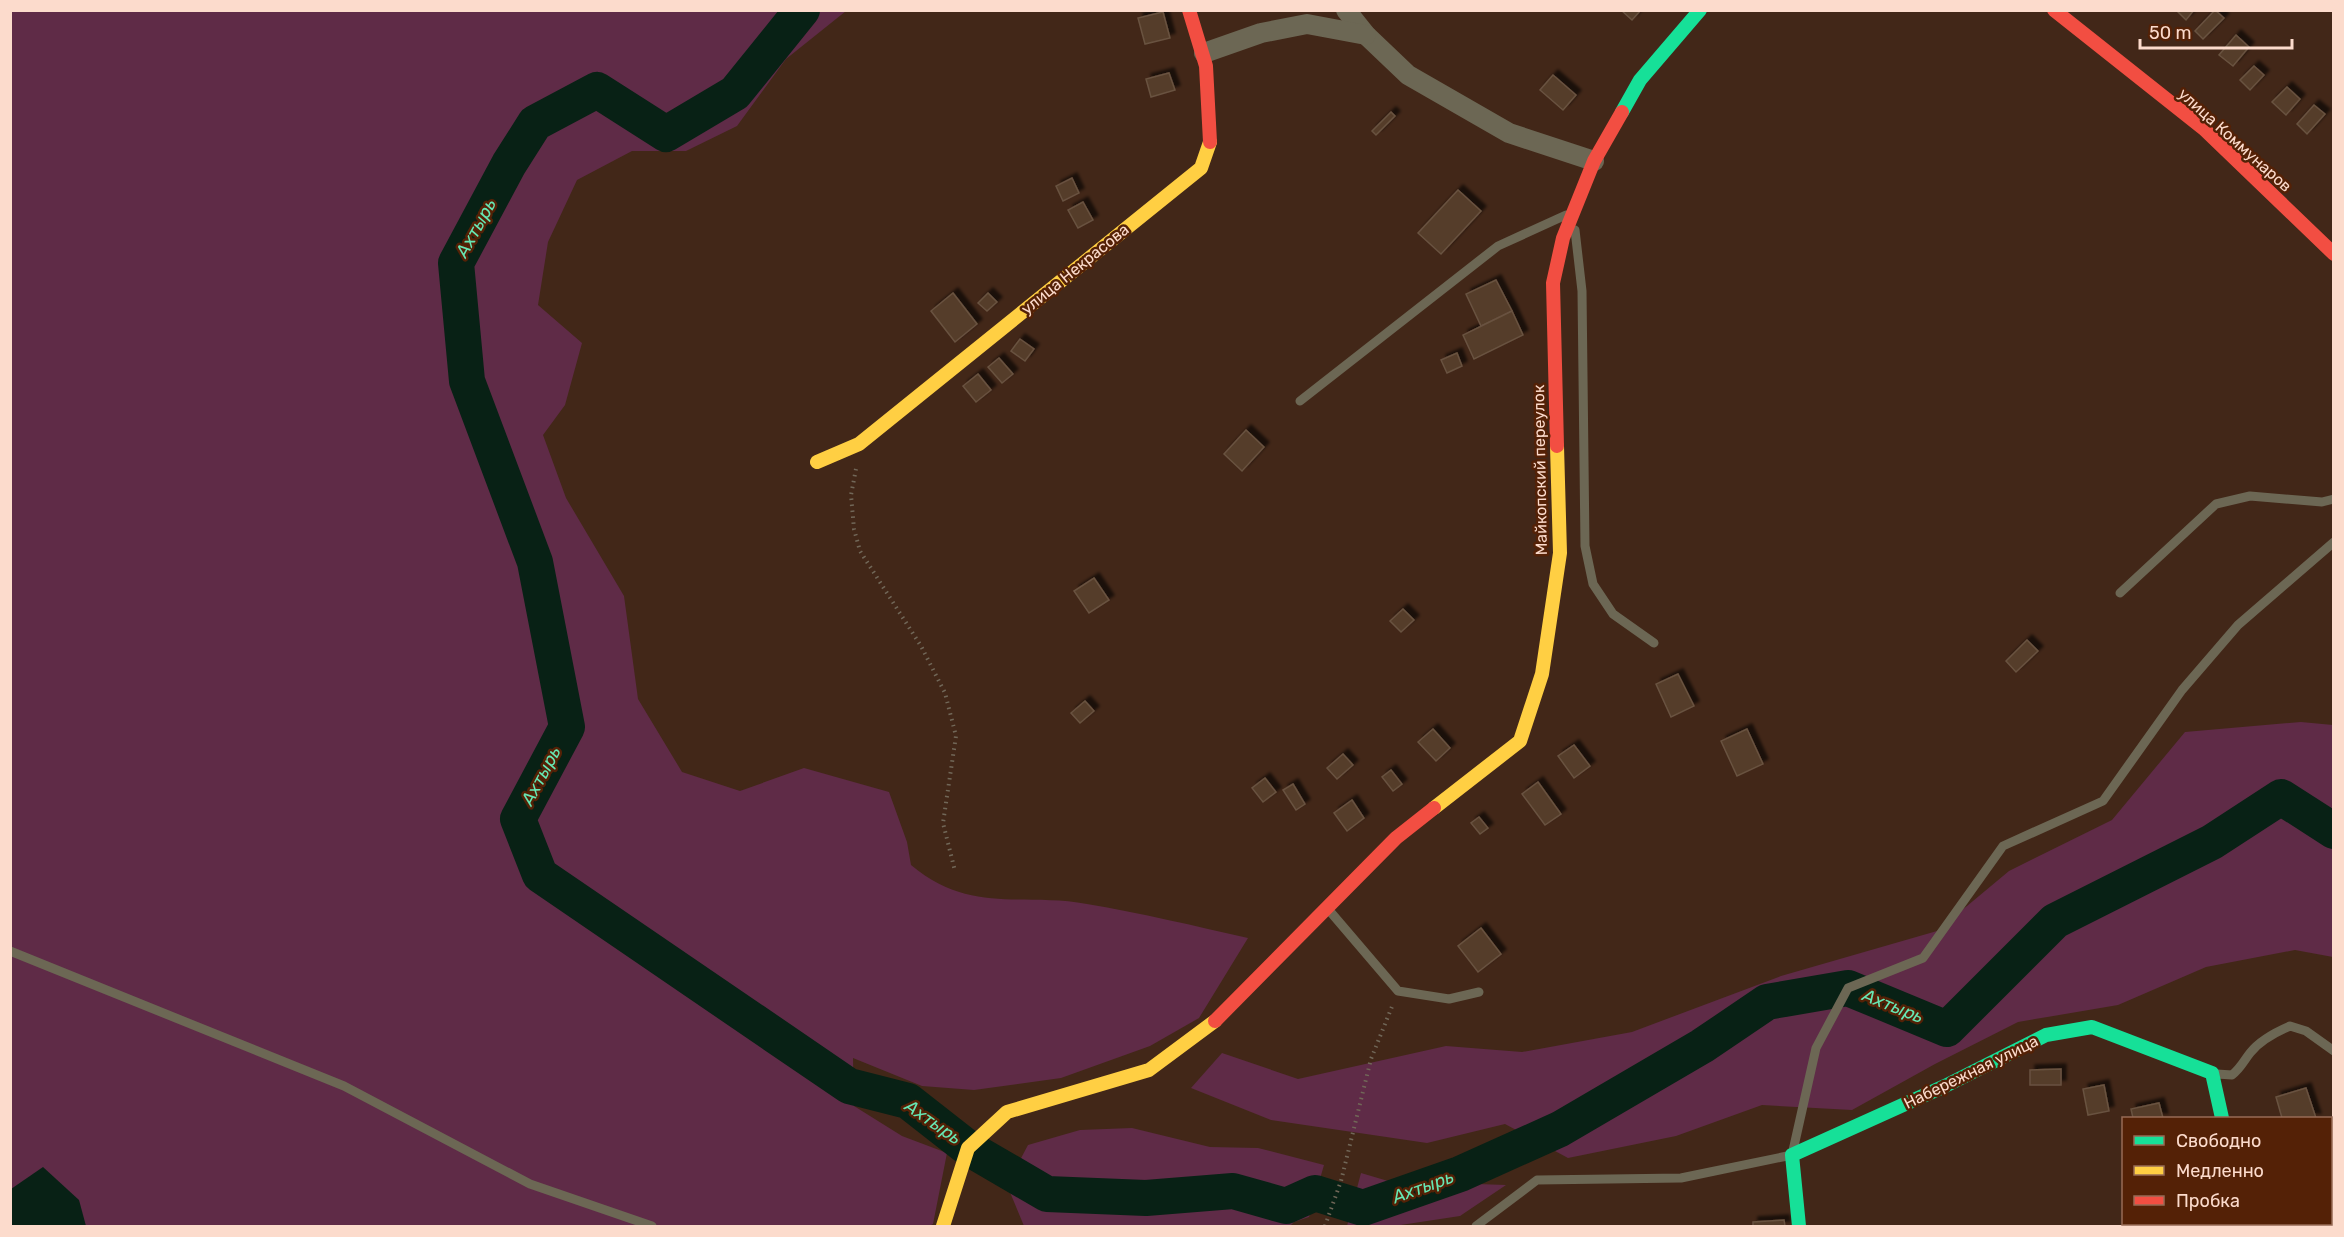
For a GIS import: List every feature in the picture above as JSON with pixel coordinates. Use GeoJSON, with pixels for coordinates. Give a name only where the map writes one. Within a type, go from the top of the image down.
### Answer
{"type":"FeatureCollection","features":[{"type":"Feature","properties":{"kind":"street","name":"улица Некрасова"},"geometry":{"type":"LineString","coordinates":[[817,462],[859,444],[1201,168],[1212,137],[1204,53],[1189,10]]}},
{"type":"Feature","properties":{"kind":"street"},"geometry":{"type":"LineString","coordinates":[[1346,10],[1366,36],[1408,75],[1509,133],[1594,161],[1640,80],[1700,10]]}},
{"type":"Feature","properties":{"kind":"street","name":"улица Коммунаров"},"geometry":{"type":"LineString","coordinates":[[2054,10],[2204,129],[2334,254]]}},
{"type":"Feature","properties":{"kind":"street"},"geometry":{"type":"LineString","coordinates":[[1204,53],[1261,33],[1307,24],[1366,36]]}},
{"type":"Feature","properties":{"kind":"street","name":"Майкопский переулок"},"geometry":{"type":"LineString","coordinates":[[943,1227],[968,1148],[1007,1112],[1149,1070],[1210,1026],[1396,838],[1520,741],[1542,674],[1560,553],[1553,283],[1563,238],[1594,161]]}},
{"type":"Feature","properties":{"kind":"street","name":"Набережная улица"},"geometry":{"type":"LineString","coordinates":[[1792,1155],[1945,1086],[2046,1035],[2092,1027],[2212,1073]]}},
{"type":"Feature","properties":{"kind":"street"},"geometry":{"type":"LineString","coordinates":[[2212,1073],[2222,1117]]}},
{"type":"Feature","properties":{"kind":"street"},"geometry":{"type":"LineString","coordinates":[[1792,1155],[1799,1227]]}},
{"type":"Feature","properties":{"kind":"lane"},"geometry":{"type":"LineString","coordinates":[[1300,401],[1498,246],[1572,212],[1582,291],[1586,546],[1589,565],[1593,584],[1613,614],[1654,643]]}},
{"type":"Feature","properties":{"kind":"lane"},"geometry":{"type":"LineString","coordinates":[[2120,593],[2216,504],[2250,496],[2322,502],[2334,499]]}},
{"type":"Feature","properties":{"kind":"lane"},"geometry":{"type":"LineString","coordinates":[[1476,1227],[1537,1180],[1681,1178],[1792,1155],[1816,1048],[1848,988],[1923,958],[2003,846],[2103,801],[2182,690],[2238,625],[2334,542]]}},
{"type":"Feature","properties":{"kind":"lane"},"geometry":{"type":"LineString","coordinates":[[1326,907],[1398,991],[1449,999],[1479,992]]}},
{"type":"Feature","properties":{"kind":"lane"},"geometry":{"type":"LineString","coordinates":[[10,951],[344,1086],[530,1184],[652,1227]]}},
{"type":"Feature","properties":{"kind":"lane"},"geometry":{"type":"LineString","coordinates":[[2212,1073],[2232,1075],[2243,1066],[2249,1054],[2262,1041],[2290,1026],[2306,1031],[2334,1051]]}},
{"type":"Feature","properties":{"kind":"path"},"geometry":{"type":"LineString","coordinates":[[859,444],[851,495],[854,529],[860,551],[921,646],[945,693],[956,736],[943,824],[955,871]]}},
{"type":"Feature","properties":{"kind":"path"},"geometry":{"type":"LineString","coordinates":[[1325,1227],[1341,1181],[1371,1059],[1398,991]]}},
{"type":"Feature","properties":{"kind":"shaded area"},"geometry":{"type":"Polygon","coordinates":[[[10,11],[846,11],[786,59],[737,126],[686,151],[632,151],[577,180],[548,242],[538,305],[582,343],[565,405],[543,435],[566,498],[624,596],[638,699],[682,772],[740,791],[804,768],[889,792],[907,842],[911,865],[933,881],[955,890],[997,899],[1087,904],[1248,938],[1199,1018],[1150,1046],[1061,1078],[974,1090],[922,1086],[853,1058],[854,1106],[902,1136],[947,1153],[933,1224],[929,1226],[11,1226],[10,11]]]}},
{"type":"Feature","properties":{"kind":"shaded area"},"geometry":{"type":"Polygon","coordinates":[[[2301,722],[2333,725],[2333,957],[2295,950],[2206,967],[2118,1005],[2018,1022],[1852,1110],[1762,1105],[1676,1136],[1568,1158],[1505,1124],[1427,1143],[1271,1120],[1191,1088],[1222,1053],[1298,1079],[1446,1046],[1522,1052],[1632,1032],[1781,976],[1937,931],[2009,871],[2112,820],[2185,732],[2301,722]]]}},
{"type":"Feature","properties":{"kind":"shaded area"},"geometry":{"type":"Polygon","coordinates":[[[1132,1128],[1210,1147],[1258,1148],[1324,1165],[1309,1217],[1294,1222],[1290,1226],[1024,1226],[1007,1185],[1028,1145],[1080,1130],[1132,1128]]]}},
{"type":"Feature","properties":{"kind":"shaded area"},"geometry":{"type":"Polygon","coordinates":[[[43,1167],[79,1200],[86,1226],[11,1226],[11,1189],[43,1167]]]}},
{"type":"Feature","properties":{"kind":"shaded area"},"geometry":{"type":"Polygon","coordinates":[[[1361,1173],[1388,1181],[1506,1185],[1460,1216],[1394,1226],[1347,1226],[1361,1173]]]}},
{"type":"Feature","properties":{"kind":"building"},"geometry":{"type":"Polygon","coordinates":[[[1621,10],[1641,10],[1632,20],[1621,10]]]}},
{"type":"Feature","properties":{"kind":"building"},"geometry":{"type":"Polygon","coordinates":[[[2176,10],[2194,10],[2186,20],[2176,10]]]}},
{"type":"Feature","properties":{"kind":"building"},"geometry":{"type":"Polygon","coordinates":[[[2215,10],[2224,18],[2203,39],[2195,31],[2215,10]]]}},
{"type":"Feature","properties":{"kind":"building"},"geometry":{"type":"Polygon","coordinates":[[[1163,12],[1170,38],[1145,44],[1138,18],[1163,12]]]}},
{"type":"Feature","properties":{"kind":"building"},"geometry":{"type":"Polygon","coordinates":[[[2236,35],[2249,47],[2233,66],[2219,55],[2236,35]]]}},
{"type":"Feature","properties":{"kind":"building"},"geometry":{"type":"Polygon","coordinates":[[[2254,66],[2264,75],[2250,90],[2240,80],[2254,66]]]}},
{"type":"Feature","properties":{"kind":"building"},"geometry":{"type":"Polygon","coordinates":[[[1169,73],[1175,90],[1151,97],[1146,79],[1169,73]]]}},
{"type":"Feature","properties":{"kind":"building"},"geometry":{"type":"Polygon","coordinates":[[[1553,75],[1576,95],[1563,110],[1540,90],[1553,75]]]}},
{"type":"Feature","properties":{"kind":"building"},"geometry":{"type":"Polygon","coordinates":[[[2287,87],[2300,99],[2286,115],[2272,102],[2287,87]]]}},
{"type":"Feature","properties":{"kind":"building"},"geometry":{"type":"Polygon","coordinates":[[[2314,105],[2325,114],[2307,134],[2297,124],[2314,105]]]}},
{"type":"Feature","properties":{"kind":"building"},"geometry":{"type":"Polygon","coordinates":[[[1391,112],[1395,116],[1376,135],[1372,131],[1391,112]]]}},
{"type":"Feature","properties":{"kind":"building"},"geometry":{"type":"Polygon","coordinates":[[[1072,178],[1079,193],[1063,201],[1056,186],[1072,178]]]}},
{"type":"Feature","properties":{"kind":"building"},"geometry":{"type":"Polygon","coordinates":[[[1458,190],[1481,211],[1441,254],[1418,233],[1458,190]]]}},
{"type":"Feature","properties":{"kind":"building"},"geometry":{"type":"Polygon","coordinates":[[[1083,202],[1093,220],[1078,228],[1068,210],[1083,202]]]}},
{"type":"Feature","properties":{"kind":"building"},"geometry":{"type":"Polygon","coordinates":[[[1496,280],[1512,311],[1481,326],[1466,294],[1496,280]]]}},
{"type":"Feature","properties":{"kind":"building"},"geometry":{"type":"Polygon","coordinates":[[[953,293],[977,324],[955,342],[931,311],[953,293]]]}},
{"type":"Feature","properties":{"kind":"building"},"geometry":{"type":"Polygon","coordinates":[[[988,293],[997,302],[987,311],[978,303],[988,293]]]}},
{"type":"Feature","properties":{"kind":"building"},"geometry":{"type":"Polygon","coordinates":[[[1512,311],[1523,335],[1474,359],[1463,335],[1512,311]]]}},
{"type":"Feature","properties":{"kind":"building"},"geometry":{"type":"Polygon","coordinates":[[[1020,339],[1034,349],[1025,361],[1011,351],[1020,339]]]}},
{"type":"Feature","properties":{"kind":"building"},"geometry":{"type":"Polygon","coordinates":[[[1457,353],[1462,366],[1447,373],[1441,360],[1457,353]]]}},
{"type":"Feature","properties":{"kind":"building"},"geometry":{"type":"Polygon","coordinates":[[[999,358],[1013,374],[1002,383],[988,367],[999,358]]]}},
{"type":"Feature","properties":{"kind":"building"},"geometry":{"type":"Polygon","coordinates":[[[978,374],[991,390],[976,402],[963,386],[978,374]]]}},
{"type":"Feature","properties":{"kind":"building"},"geometry":{"type":"Polygon","coordinates":[[[1246,430],[1264,447],[1242,471],[1224,454],[1246,430]]]}},
{"type":"Feature","properties":{"kind":"building"},"geometry":{"type":"Polygon","coordinates":[[[1094,578],[1109,600],[1089,613],[1074,591],[1094,578]]]}},
{"type":"Feature","properties":{"kind":"building"},"geometry":{"type":"Polygon","coordinates":[[[1403,609],[1414,620],[1401,632],[1390,621],[1403,609]]]}},
{"type":"Feature","properties":{"kind":"building"},"geometry":{"type":"Polygon","coordinates":[[[2027,640],[2038,651],[2016,672],[2006,661],[2027,640]]]}},
{"type":"Feature","properties":{"kind":"building"},"geometry":{"type":"Polygon","coordinates":[[[1678,674],[1694,706],[1671,717],[1656,684],[1678,674]]]}},
{"type":"Feature","properties":{"kind":"building"},"geometry":{"type":"Polygon","coordinates":[[[1085,701],[1094,711],[1080,723],[1071,713],[1085,701]]]}},
{"type":"Feature","properties":{"kind":"building"},"geometry":{"type":"Polygon","coordinates":[[[1433,729],[1450,748],[1436,761],[1418,742],[1433,729]]]}},
{"type":"Feature","properties":{"kind":"building"},"geometry":{"type":"Polygon","coordinates":[[[1747,729],[1763,764],[1737,776],[1721,741],[1747,729]]]}},
{"type":"Feature","properties":{"kind":"building"},"geometry":{"type":"Polygon","coordinates":[[[1574,745],[1590,766],[1574,778],[1558,756],[1574,745]]]}},
{"type":"Feature","properties":{"kind":"building"},"geometry":{"type":"Polygon","coordinates":[[[1343,754],[1353,765],[1337,779],[1327,768],[1343,754]]]}},
{"type":"Feature","properties":{"kind":"building"},"geometry":{"type":"Polygon","coordinates":[[[1391,770],[1402,784],[1393,791],[1382,777],[1391,770]]]}},
{"type":"Feature","properties":{"kind":"building"},"geometry":{"type":"Polygon","coordinates":[[[1265,778],[1276,792],[1263,802],[1252,788],[1265,778]]]}},
{"type":"Feature","properties":{"kind":"building"},"geometry":{"type":"Polygon","coordinates":[[[1538,782],[1561,814],[1545,825],[1522,794],[1538,782]]]}},
{"type":"Feature","properties":{"kind":"building"},"geometry":{"type":"Polygon","coordinates":[[[1293,784],[1305,804],[1296,810],[1283,790],[1293,784]]]}},
{"type":"Feature","properties":{"kind":"building"},"geometry":{"type":"Polygon","coordinates":[[[1352,800],[1364,818],[1347,831],[1334,813],[1352,800]]]}},
{"type":"Feature","properties":{"kind":"building"},"geometry":{"type":"Polygon","coordinates":[[[1479,817],[1488,828],[1480,834],[1471,823],[1479,817]]]}},
{"type":"Feature","properties":{"kind":"building"},"geometry":{"type":"Polygon","coordinates":[[[1481,928],[1501,954],[1478,972],[1458,946],[1481,928]]]}},
{"type":"Feature","properties":{"kind":"building"},"geometry":{"type":"Polygon","coordinates":[[[2061,1069],[2061,1085],[2030,1085],[2030,1070],[2061,1069]]]}},
{"type":"Feature","properties":{"kind":"building"},"geometry":{"type":"Polygon","coordinates":[[[2104,1085],[2109,1111],[2088,1115],[2083,1089],[2104,1085]]]}},
{"type":"Feature","properties":{"kind":"building"},"geometry":{"type":"Polygon","coordinates":[[[2306,1088],[2316,1117],[2282,1117],[2276,1097],[2306,1088]]]}},
{"type":"Feature","properties":{"kind":"building"},"geometry":{"type":"Polygon","coordinates":[[[2159,1103],[2163,1117],[2133,1117],[2131,1109],[2159,1103]]]}},
{"type":"Feature","properties":{"kind":"building"},"geometry":{"type":"Polygon","coordinates":[[[1784,1220],[1785,1226],[1753,1226],[1753,1222],[1784,1220]]]}},
{"type":"Feature","properties":{"kind":"waterway","name":"Ахтырь"},"geometry":{"type":"LineString","coordinates":[[802,10],[735,93],[666,134],[597,90],[535,123],[509,164],[456,263],[467,381],[535,562],[567,727],[518,819],[540,875],[849,1086],[908,1101],[968,1148],[1047,1194],[1146,1198],[1233,1191],[1286,1206],[1315,1193],[1363,1208],[1460,1174],[1560,1129],[1702,1046],[1767,1002],[1848,988],[1947,1029],[2055,921],[2212,842],[2281,797],[2334,831]]}},
{"type":"Feature","properties":{"kind":"traffic: fast"},"geometry":{"type":"LineString","coordinates":[[1622,112],[1640,80],[1700,10]]}},
{"type":"Feature","properties":{"kind":"traffic: fast"},"geometry":{"type":"LineString","coordinates":[[1799,1226],[1792,1155],[1945,1086],[2046,1035],[2092,1027],[2212,1073],[2222,1117]]}},
{"type":"Feature","properties":{"kind":"traffic: slow"},"geometry":{"type":"LineString","coordinates":[[817,462],[859,444],[1201,168],[1210,142]]}},
{"type":"Feature","properties":{"kind":"traffic: slow"},"geometry":{"type":"LineString","coordinates":[[1434,808],[1520,741],[1542,674],[1560,553],[1557,446]]}},
{"type":"Feature","properties":{"kind":"traffic: slow"},"geometry":{"type":"LineString","coordinates":[[943,1226],[968,1148],[1007,1112],[1149,1070],[1215,1021]]}},
{"type":"Feature","properties":{"kind":"traffic: jam"},"geometry":{"type":"LineString","coordinates":[[1189,10],[1206,66],[1210,142]]}},
{"type":"Feature","properties":{"kind":"traffic: jam"},"geometry":{"type":"LineString","coordinates":[[2054,10],[2204,129],[2334,254]]}},
{"type":"Feature","properties":{"kind":"traffic: jam"},"geometry":{"type":"LineString","coordinates":[[1557,446],[1553,283],[1563,238],[1594,161],[1622,112]]}},
{"type":"Feature","properties":{"kind":"traffic: jam"},"geometry":{"type":"LineString","coordinates":[[1215,1021],[1396,838],[1434,808]]}}]}
